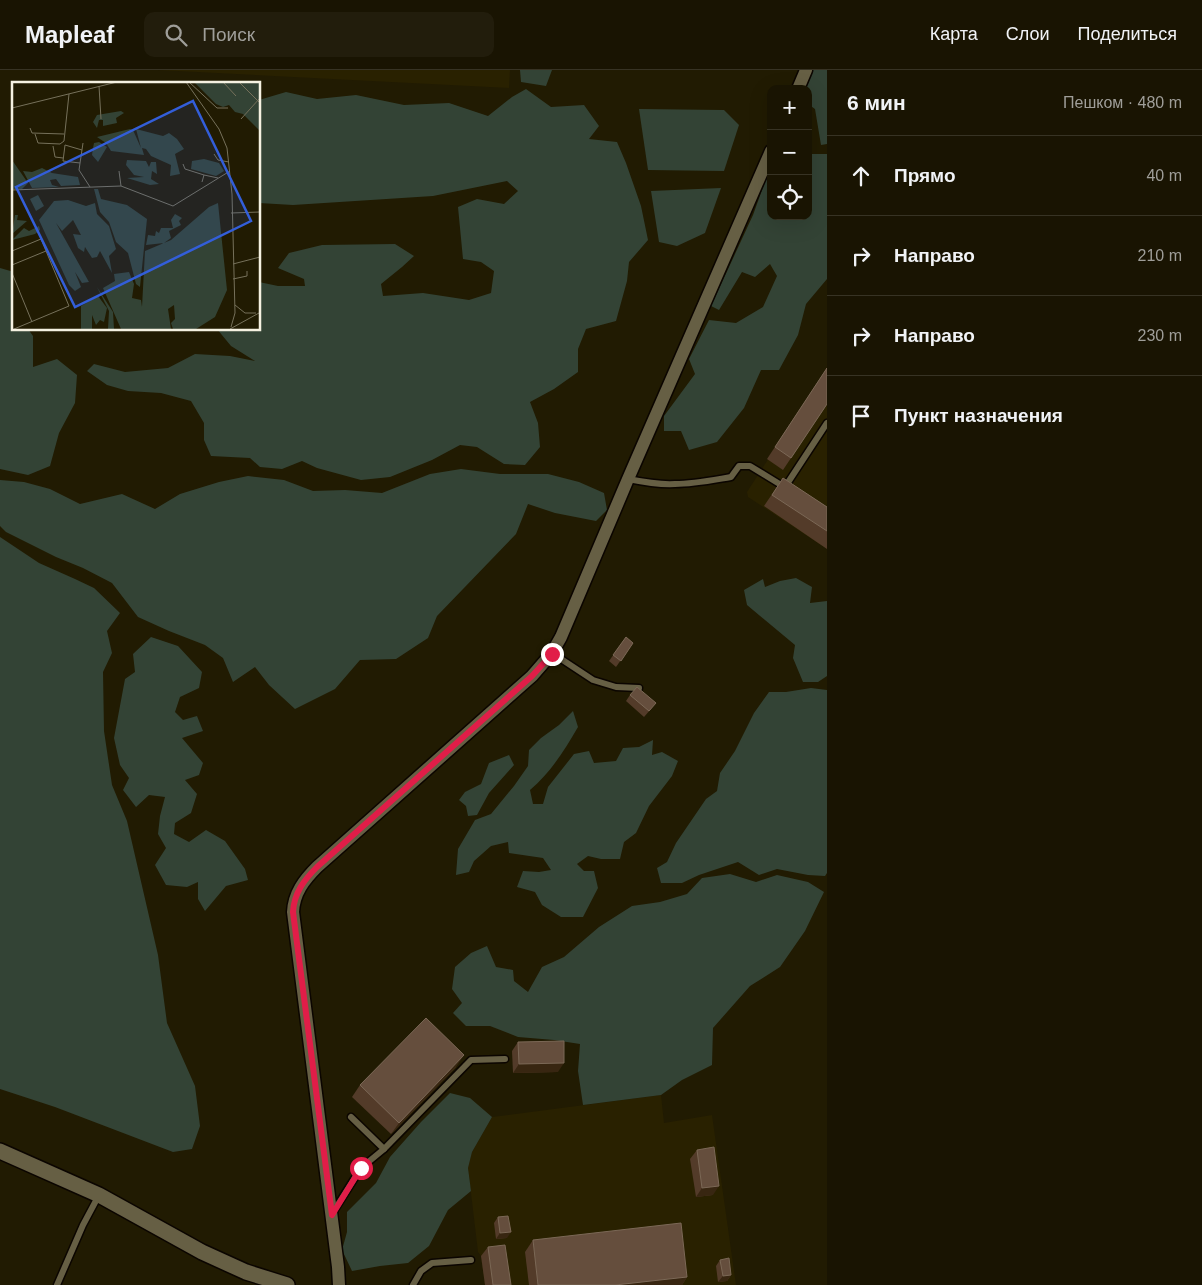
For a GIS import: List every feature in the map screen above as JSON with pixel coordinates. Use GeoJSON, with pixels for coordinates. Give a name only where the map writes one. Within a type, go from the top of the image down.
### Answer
{"type":"FeatureCollection","features":[{"type":"Feature","properties":{"kind":"street"},"geometry":{"type":"LineString","coordinates":[[800,85],[806,70]]}},
{"type":"Feature","properties":{"kind":"street"},"geometry":{"type":"LineString","coordinates":[[339,1285],[332,1215],[293,912],[297,893],[302,884],[317,867],[532,676],[552,654],[767,159]]}},
{"type":"Feature","properties":{"kind":"street"},"geometry":{"type":"LineString","coordinates":[[0,1151],[99,1195],[202,1252],[246,1272],[287,1285]]}},
{"type":"Feature","properties":{"kind":"lane"},"geometry":{"type":"LineString","coordinates":[[785,487],[827,423]]}},
{"type":"Feature","properties":{"kind":"lane"},"geometry":{"type":"LineString","coordinates":[[628,478],[650,483],[675,484],[731,477],[739,466],[750,466],[792,492]]}},
{"type":"Feature","properties":{"kind":"lane"},"geometry":{"type":"LineString","coordinates":[[552,654],[593,680],[616,687],[639,688]]}},
{"type":"Feature","properties":{"kind":"lane"},"geometry":{"type":"LineString","coordinates":[[332,1215],[361,1168],[384,1149],[471,1060],[505,1059]]}},
{"type":"Feature","properties":{"kind":"lane"},"geometry":{"type":"LineString","coordinates":[[352,1118],[384,1149]]}},
{"type":"Feature","properties":{"kind":"lane"},"geometry":{"type":"LineString","coordinates":[[57,1285],[83,1225],[99,1195]]}},
{"type":"Feature","properties":{"kind":"lane"},"geometry":{"type":"LineString","coordinates":[[413,1285],[421,1271],[432,1264],[471,1260]]}},
{"type":"Feature","properties":{"kind":"shaded area"},"geometry":{"type":"Polygon","coordinates":[[[158,70],[510,70],[509,88],[158,70]]]}},
{"type":"Feature","properties":{"kind":"shaded area"},"geometry":{"type":"Polygon","coordinates":[[[827,368],[827,549],[748,497],[747,492],[827,368]]]}},
{"type":"Feature","properties":{"kind":"shaded area"},"geometry":{"type":"Polygon","coordinates":[[[661,1095],[664,1123],[712,1115],[736,1285],[485,1285],[481,1256],[478,1252],[468,1168],[472,1152],[492,1117],[661,1095]]]}},
{"type":"Feature","properties":{"kind":"green space"},"geometry":{"type":"Polygon","coordinates":[[[520,70],[552,70],[546,86],[521,82],[520,70]]]}},
{"type":"Feature","properties":{"kind":"green space"},"geometry":{"type":"Polygon","coordinates":[[[812,70],[827,70],[827,144],[821,145],[815,109],[812,107],[812,85],[806,85],[812,70]]]}},
{"type":"Feature","properties":{"kind":"green space"},"geometry":{"type":"Polygon","coordinates":[[[526,89],[551,107],[584,105],[599,126],[589,139],[617,142],[641,206],[648,240],[629,262],[627,281],[616,321],[586,329],[578,349],[578,372],[554,389],[530,402],[538,423],[540,447],[525,465],[504,464],[477,447],[460,445],[432,460],[390,477],[361,480],[317,468],[302,461],[282,469],[260,467],[250,458],[211,456],[204,440],[204,423],[191,401],[161,393],[128,391],[107,385],[87,371],[94,364],[125,372],[168,368],[195,354],[230,356],[255,361],[231,346],[218,330],[260,330],[260,282],[278,286],[305,286],[304,279],[278,268],[289,253],[322,245],[395,244],[414,256],[381,284],[383,296],[423,293],[469,300],[491,293],[494,271],[481,262],[463,259],[458,207],[477,199],[504,204],[518,191],[507,181],[433,196],[293,205],[260,203],[260,100],[286,92],[317,99],[356,95],[404,105],[449,103],[488,116],[512,97],[526,89]]]}},
{"type":"Feature","properties":{"kind":"green space"},"geometry":{"type":"Polygon","coordinates":[[[639,109],[724,110],[739,125],[724,171],[648,170],[639,109]]]}},
{"type":"Feature","properties":{"kind":"green space"},"geometry":{"type":"Polygon","coordinates":[[[812,154],[827,154],[827,279],[806,304],[798,335],[779,370],[761,370],[744,408],[717,442],[689,450],[681,431],[664,431],[664,416],[695,374],[689,359],[709,320],[736,323],[763,307],[777,276],[770,264],[755,277],[742,272],[719,310],[711,306],[753,215],[766,179],[767,220],[812,220],[812,154]]]}},
{"type":"Feature","properties":{"kind":"green space"},"geometry":{"type":"Polygon","coordinates":[[[721,188],[705,233],[677,246],[659,242],[651,191],[721,188]]]}},
{"type":"Feature","properties":{"kind":"green space"},"geometry":{"type":"Polygon","coordinates":[[[0,268],[12,271],[12,330],[29,330],[33,336],[33,367],[57,359],[77,375],[75,403],[59,433],[50,466],[28,475],[0,469],[0,268]]]}},
{"type":"Feature","properties":{"kind":"green space"},"geometry":{"type":"Polygon","coordinates":[[[461,469],[500,474],[548,474],[579,482],[604,493],[607,510],[596,521],[555,513],[528,504],[516,534],[437,616],[428,638],[396,659],[360,660],[335,689],[295,709],[269,685],[255,667],[233,682],[223,658],[205,645],[138,617],[112,583],[6,532],[0,526],[0,480],[24,482],[50,489],[80,504],[122,494],[155,509],[180,494],[219,482],[248,476],[284,480],[313,491],[345,490],[382,493],[430,474],[461,469]]]}},
{"type":"Feature","properties":{"kind":"green space"},"geometry":{"type":"Polygon","coordinates":[[[0,537],[39,563],[94,588],[120,613],[107,631],[112,653],[103,672],[104,731],[112,785],[127,821],[158,955],[167,1023],[195,1086],[200,1126],[192,1149],[173,1152],[55,1107],[0,1089],[0,537]]]}},
{"type":"Feature","properties":{"kind":"green space"},"geometry":{"type":"Polygon","coordinates":[[[796,578],[812,587],[810,603],[827,601],[827,676],[818,682],[803,682],[793,658],[795,645],[747,605],[744,590],[763,579],[765,587],[780,581],[796,578]]]}},
{"type":"Feature","properties":{"kind":"green space"},"geometry":{"type":"Polygon","coordinates":[[[151,637],[178,646],[202,672],[199,688],[180,697],[175,712],[183,720],[197,716],[203,731],[182,738],[203,763],[199,775],[185,780],[197,794],[191,813],[175,823],[174,834],[189,842],[206,830],[225,841],[245,869],[248,880],[226,886],[205,911],[198,899],[198,882],[187,887],[166,885],[155,865],[166,848],[158,834],[165,797],[149,795],[136,807],[123,790],[129,778],[120,765],[114,738],[125,679],[135,672],[133,654],[151,637]]]}},
{"type":"Feature","properties":{"kind":"green space"},"geometry":{"type":"Polygon","coordinates":[[[811,688],[827,690],[827,873],[825,876],[777,869],[759,875],[738,862],[699,875],[682,883],[661,883],[657,868],[667,862],[676,843],[706,799],[717,791],[720,773],[735,751],[754,713],[769,692],[786,692],[811,688]]]}},
{"type":"Feature","properties":{"kind":"green space"},"geometry":{"type":"Polygon","coordinates":[[[573,711],[578,727],[557,761],[530,790],[533,804],[543,804],[548,787],[574,754],[589,751],[594,763],[616,761],[623,748],[639,747],[653,740],[652,755],[662,752],[678,761],[672,776],[649,806],[636,833],[624,842],[620,859],[601,859],[588,856],[577,864],[584,871],[594,871],[598,888],[583,917],[561,917],[542,905],[535,892],[517,887],[523,871],[539,872],[551,870],[543,858],[509,853],[508,842],[491,846],[474,861],[469,872],[456,875],[458,849],[475,820],[491,814],[528,766],[529,750],[573,711]]]}},
{"type":"Feature","properties":{"kind":"green space"},"geometry":{"type":"Polygon","coordinates":[[[509,755],[514,765],[489,793],[477,815],[468,816],[466,806],[459,800],[465,792],[481,784],[489,763],[509,755]]]}},
{"type":"Feature","properties":{"kind":"green space"},"geometry":{"type":"Polygon","coordinates":[[[730,874],[756,882],[777,875],[808,882],[824,892],[805,931],[780,967],[750,986],[713,1028],[712,1065],[682,1080],[661,1095],[583,1105],[578,1071],[580,1044],[518,1037],[490,1026],[466,1026],[453,1013],[462,1003],[452,989],[455,967],[471,953],[487,946],[496,967],[513,970],[514,981],[528,992],[542,967],[564,957],[599,927],[632,906],[660,902],[687,894],[702,878],[730,874]]]}},
{"type":"Feature","properties":{"kind":"green space"},"geometry":{"type":"Polygon","coordinates":[[[450,1093],[470,1098],[492,1117],[472,1152],[468,1168],[471,1191],[448,1210],[429,1246],[408,1263],[352,1271],[342,1250],[347,1232],[347,1212],[376,1183],[390,1157],[450,1093]]]}},
{"type":"Feature","properties":{"kind":"building"},"geometry":{"type":"Polygon","coordinates":[[[827,368],[827,404],[791,458],[775,447],[827,368]]]}},
{"type":"Feature","properties":{"kind":"building"},"geometry":{"type":"Polygon","coordinates":[[[783,478],[827,507],[827,531],[772,495],[783,478]]]}},
{"type":"Feature","properties":{"kind":"building"},"geometry":{"type":"Polygon","coordinates":[[[626,637],[633,643],[621,661],[613,655],[626,637]]]}},
{"type":"Feature","properties":{"kind":"building"},"geometry":{"type":"Polygon","coordinates":[[[637,687],[656,703],[649,711],[630,695],[637,687]]]}},
{"type":"Feature","properties":{"kind":"building"},"geometry":{"type":"Polygon","coordinates":[[[426,1018],[464,1055],[399,1123],[360,1085],[426,1018]]]}},
{"type":"Feature","properties":{"kind":"building"},"geometry":{"type":"Polygon","coordinates":[[[564,1041],[564,1063],[519,1064],[518,1042],[564,1041]]]}},
{"type":"Feature","properties":{"kind":"building"},"geometry":{"type":"Polygon","coordinates":[[[714,1147],[719,1186],[702,1188],[697,1150],[714,1147]]]}},
{"type":"Feature","properties":{"kind":"building"},"geometry":{"type":"Polygon","coordinates":[[[508,1216],[511,1232],[500,1233],[498,1217],[508,1216]]]}},
{"type":"Feature","properties":{"kind":"building"},"geometry":{"type":"Polygon","coordinates":[[[681,1223],[687,1277],[615,1285],[538,1285],[533,1240],[681,1223]]]}},
{"type":"Feature","properties":{"kind":"building"},"geometry":{"type":"Polygon","coordinates":[[[505,1245],[511,1285],[493,1285],[488,1247],[505,1245]]]}},
{"type":"Feature","properties":{"kind":"building"},"geometry":{"type":"Polygon","coordinates":[[[729,1258],[731,1275],[723,1276],[720,1260],[729,1258]]]}},
{"type":"Feature","properties":{"kind":"route"},"geometry":{"type":"LineString","coordinates":[[361,1168],[332,1215],[293,912],[297,893],[302,884],[317,867],[532,676],[552,654]]}}]}
